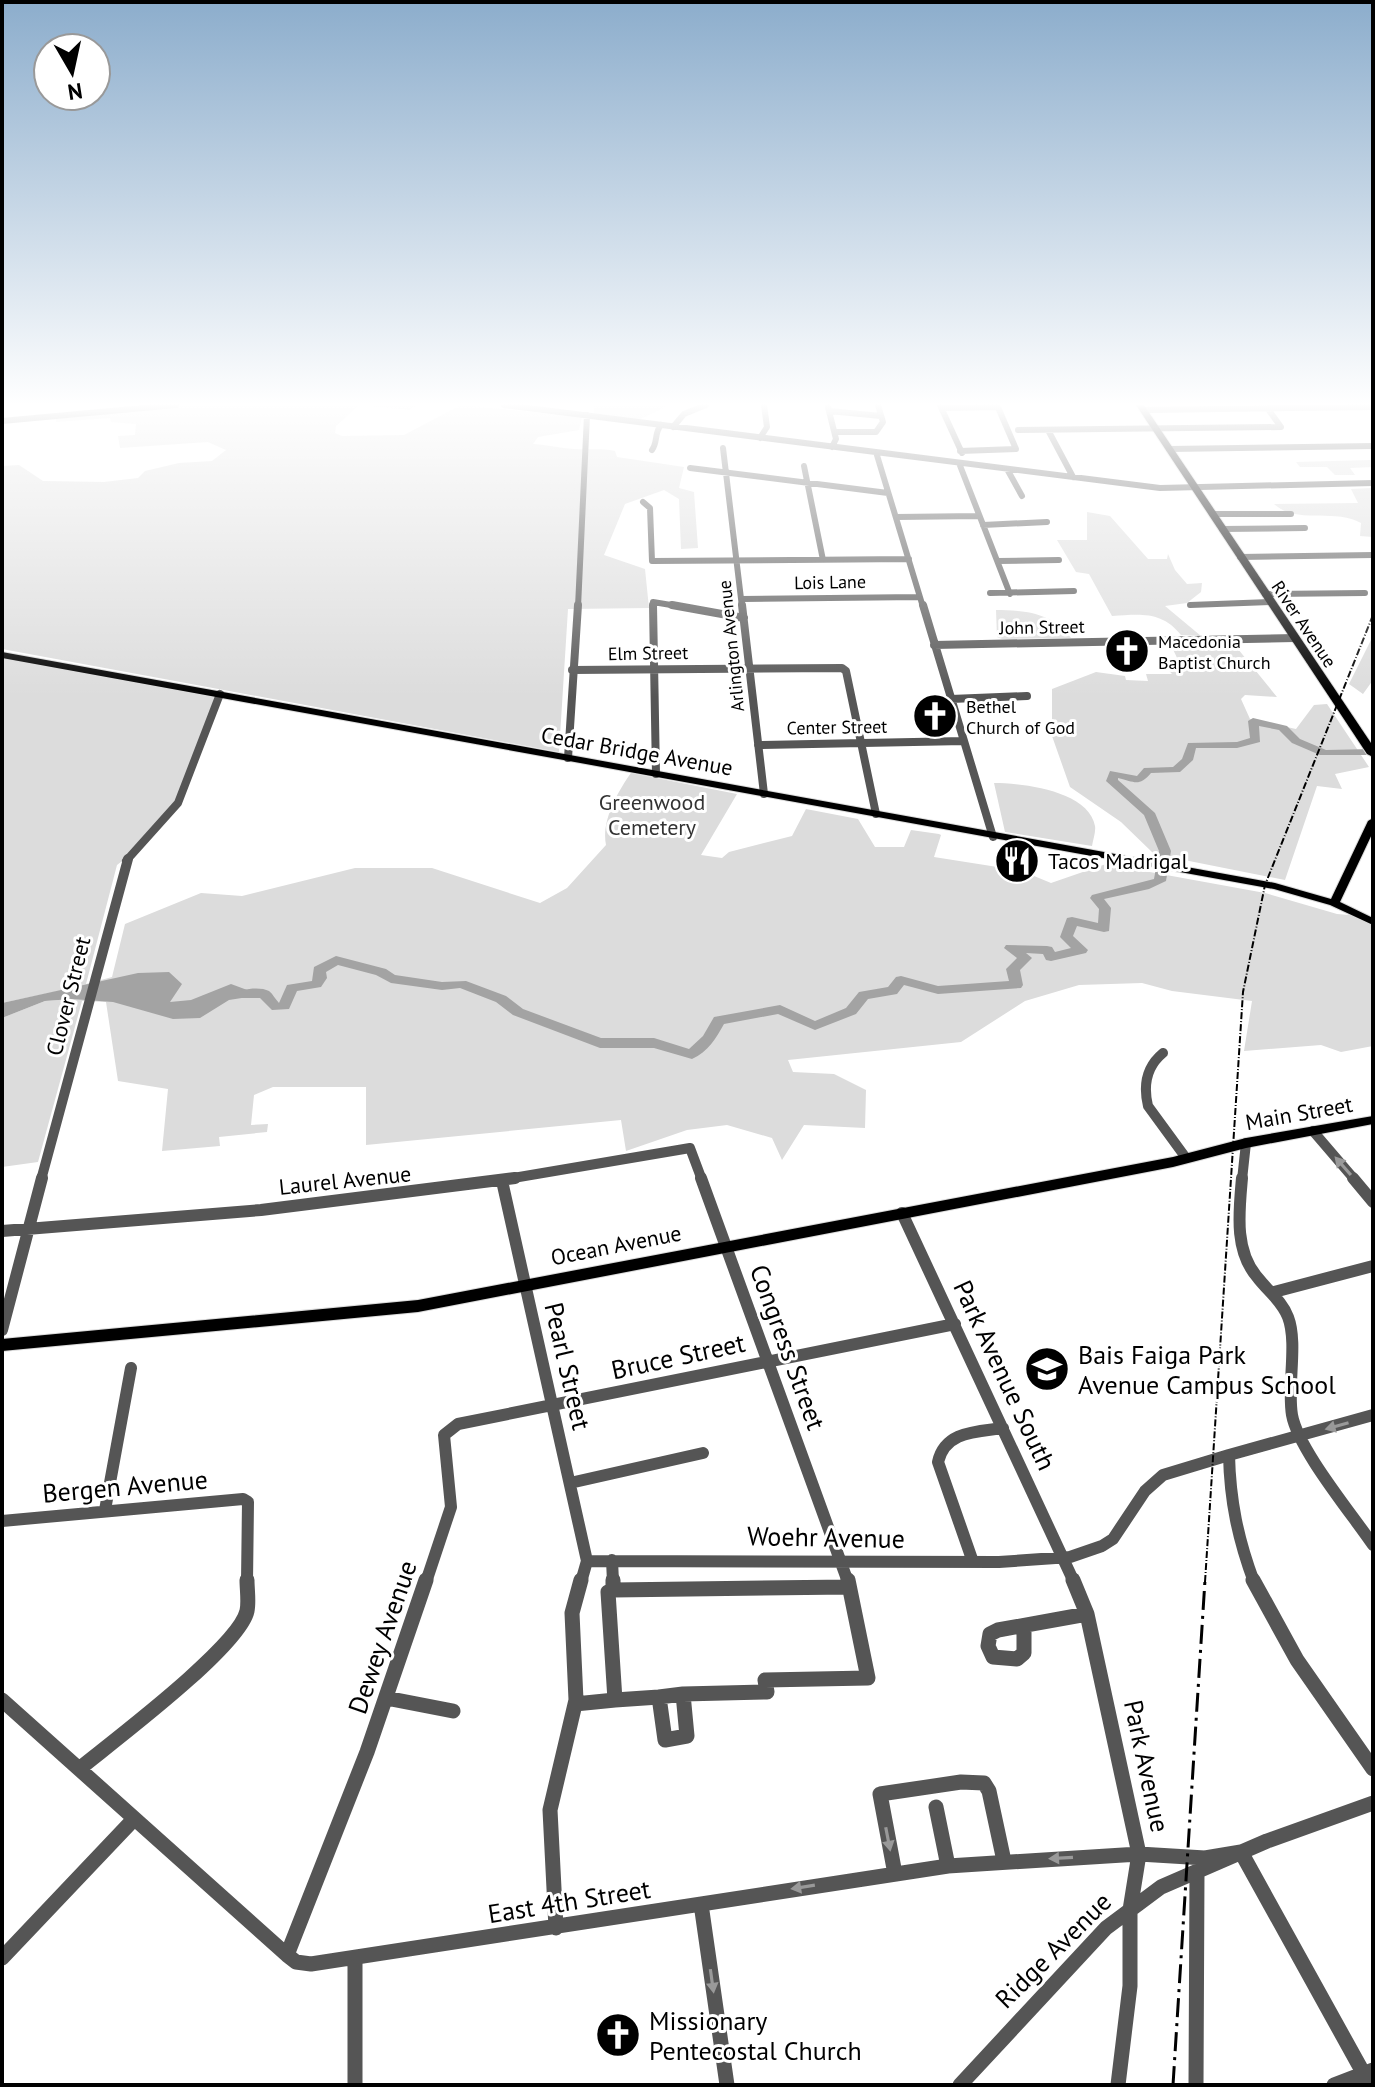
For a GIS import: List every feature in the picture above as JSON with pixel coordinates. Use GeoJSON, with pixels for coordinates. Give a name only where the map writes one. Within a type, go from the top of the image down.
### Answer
{"type":"FeatureCollection","features":[{"type":"Feature","properties":{"kind":"highway","name":"River Avenue"},"geometry":{"type":"LineString","coordinates":[[1205,502],[1370,750]]}},
{"type":"Feature","properties":{"kind":"main road","name":"Cedar Bridge Avenue"},"geometry":{"type":"LineString","coordinates":[[2,655],[1265,885],[1334,903],[1373,922]]}},
{"type":"Feature","properties":{"kind":"main road"},"geometry":{"type":"LineString","coordinates":[[1334,903],[1373,821]]}},
{"type":"Feature","properties":{"kind":"main road","name":"Main Street"},"geometry":{"type":"LineString","coordinates":[[1239,1144],[1373,1120]]}},
{"type":"Feature","properties":{"kind":"main road","name":"Ocean Avenue"},"geometry":{"type":"LineString","coordinates":[[2,1345],[418,1306],[1186,1158],[1239,1144]]}},
{"type":"Feature","properties":{"kind":"street"},"geometry":{"type":"LineString","coordinates":[[568,758],[585,502]]}},
{"type":"Feature","properties":{"kind":"street"},"geometry":{"type":"LineString","coordinates":[[643,502],[650,508],[652,561],[909,559]]}},
{"type":"Feature","properties":{"kind":"street","name":"Arlington Avenue"},"geometry":{"type":"LineString","coordinates":[[730,502],[764,794]]}},
{"type":"Feature","properties":{"kind":"street"},"geometry":{"type":"LineString","coordinates":[[812,502],[823,560]]}},
{"type":"Feature","properties":{"kind":"street"},"geometry":{"type":"LineString","coordinates":[[891,502],[993,837]]}},
{"type":"Feature","properties":{"kind":"street"},"geometry":{"type":"LineString","coordinates":[[974,502],[1010,594]]}},
{"type":"Feature","properties":{"kind":"street"},"geometry":{"type":"LineString","coordinates":[[1213,514],[1291,514]]}},
{"type":"Feature","properties":{"kind":"street"},"geometry":{"type":"LineString","coordinates":[[896,517],[979,516]]}},
{"type":"Feature","properties":{"kind":"street"},"geometry":{"type":"LineString","coordinates":[[983,525],[1047,522]]}},
{"type":"Feature","properties":{"kind":"street"},"geometry":{"type":"LineString","coordinates":[[1222,529],[1305,528]]}},
{"type":"Feature","properties":{"kind":"street"},"geometry":{"type":"LineString","coordinates":[[1240,557],[1373,555]]}},
{"type":"Feature","properties":{"kind":"street"},"geometry":{"type":"LineString","coordinates":[[998,561],[1059,560]]}},
{"type":"Feature","properties":{"kind":"street"},"geometry":{"type":"LineString","coordinates":[[990,593],[1074,591]]}},
{"type":"Feature","properties":{"kind":"street"},"geometry":{"type":"LineString","coordinates":[[1190,605],[1365,593]]}},
{"type":"Feature","properties":{"kind":"street","name":"Lois Lane"},"geometry":{"type":"LineString","coordinates":[[742,599],[919,597]]}},
{"type":"Feature","properties":{"kind":"street"},"geometry":{"type":"LineString","coordinates":[[656,774],[653,602],[744,618]]}},
{"type":"Feature","properties":{"kind":"street","name":"John Street"},"geometry":{"type":"LineString","coordinates":[[934,645],[1295,638]]}},
{"type":"Feature","properties":{"kind":"street","name":"Elm Street"},"geometry":{"type":"LineString","coordinates":[[572,670],[842,668],[846,671],[860,743]]}},
{"type":"Feature","properties":{"kind":"street","name":"Clover Street"},"geometry":{"type":"LineString","coordinates":[[2,1330],[124,864],[178,803],[220,694]]}},
{"type":"Feature","properties":{"kind":"street"},"geometry":{"type":"LineString","coordinates":[[951,699],[1027,696]]}},
{"type":"Feature","properties":{"kind":"street","name":"Center Street"},"geometry":{"type":"LineString","coordinates":[[758,745],[964,741]]}},
{"type":"Feature","properties":{"kind":"street"},"geometry":{"type":"LineString","coordinates":[[860,743],[876,814]]}},
{"type":"Feature","properties":{"kind":"street"},"geometry":{"type":"LineString","coordinates":[[1163,1053],[1152,1060],[1148,1068],[1145,1096],[1148,1106],[1186,1158]]}},
{"type":"Feature","properties":{"kind":"street"},"geometry":{"type":"LineString","coordinates":[[1313,1131],[1373,1202]]}},
{"type":"Feature","properties":{"kind":"street"},"geometry":{"type":"LineString","coordinates":[[1239,1144],[1241,1246],[1250,1270],[1286,1308],[1293,1334],[1292,1416],[1300,1436],[1373,1545]]}},
{"type":"Feature","properties":{"kind":"street","name":"Laurel Avenue"},"geometry":{"type":"LineString","coordinates":[[2,1231],[359,1201],[502,1181],[690,1148]]}},
{"type":"Feature","properties":{"kind":"street","name":"Congress Street"},"geometry":{"type":"LineString","coordinates":[[683,1694],[767,1692],[765,1680],[868,1678],[842,1562],[690,1148]]}},
{"type":"Feature","properties":{"kind":"street","name":"Pearl Street"},"geometry":{"type":"LineString","coordinates":[[502,1181],[587,1561]]}},
{"type":"Feature","properties":{"kind":"street","name":"Park Avenue South"},"geometry":{"type":"LineString","coordinates":[[902,1213],[1064,1558]]}},
{"type":"Feature","properties":{"kind":"street"},"geometry":{"type":"LineString","coordinates":[[1274,1292],[1373,1266]]}},
{"type":"Feature","properties":{"kind":"street","name":"Bruce Street"},"geometry":{"type":"LineString","coordinates":[[552,1407],[955,1324]]}},
{"type":"Feature","properties":{"kind":"street"},"geometry":{"type":"LineString","coordinates":[[105,1510],[131,1368]]}},
{"type":"Feature","properties":{"kind":"street","name":"Dewey Avenue"},"geometry":{"type":"LineString","coordinates":[[287,1955],[386,1698],[451,1507],[445,1432],[458,1424],[552,1407]]}},
{"type":"Feature","properties":{"kind":"street","name":"Woehr Avenue"},"geometry":{"type":"LineString","coordinates":[[587,1561],[973,1562],[1064,1558],[1102,1547],[1117,1538],[1142,1494],[1156,1480],[1177,1469],[1373,1415]]}},
{"type":"Feature","properties":{"kind":"street"},"geometry":{"type":"LineString","coordinates":[[973,1562],[938,1462],[939,1453],[944,1443],[956,1436],[1003,1428]]}},
{"type":"Feature","properties":{"kind":"street"},"geometry":{"type":"LineString","coordinates":[[570,1483],[703,1453]]}},
{"type":"Feature","properties":{"kind":"street"},"geometry":{"type":"LineString","coordinates":[[1229,1455],[1228,1487],[1252,1581],[1273,1622],[1373,1769]]}},
{"type":"Feature","properties":{"kind":"street","name":"Bergen Avenue"},"geometry":{"type":"LineString","coordinates":[[2,1521],[243,1499],[248,1505],[247,1613],[241,1626],[209,1659],[79,1769]]}},
{"type":"Feature","properties":{"kind":"street","name":"Park Avenue"},"geometry":{"type":"LineString","coordinates":[[1064,1558],[1087,1614],[1139,1854],[1130,1910],[1130,1986],[1118,2085]]}},
{"type":"Feature","properties":{"kind":"street"},"geometry":{"type":"LineString","coordinates":[[612,1560],[613,1590]]}},
{"type":"Feature","properties":{"kind":"street"},"geometry":{"type":"LineString","coordinates":[[556,1928],[550,1810],[575,1704],[572,1613],[587,1561]]}},
{"type":"Feature","properties":{"kind":"street"},"geometry":{"type":"LineString","coordinates":[[615,1700],[608,1592],[849,1587]]}},
{"type":"Feature","properties":{"kind":"street"},"geometry":{"type":"LineString","coordinates":[[1024,1626],[1087,1614]]}},
{"type":"Feature","properties":{"kind":"street"},"geometry":{"type":"LineString","coordinates":[[575,1704],[683,1694],[687,1736],[665,1740],[659,1697]]}},
{"type":"Feature","properties":{"kind":"street"},"geometry":{"type":"LineString","coordinates":[[386,1698],[453,1711]]}},
{"type":"Feature","properties":{"kind":"street","name":"East 4th Street"},"geometry":{"type":"LineString","coordinates":[[2,1700],[287,1955],[296,1962],[311,1964],[355,1960],[948,1866],[1139,1854],[1205,1858],[1241,1852]]}},
{"type":"Feature","properties":{"kind":"street"},"geometry":{"type":"LineString","coordinates":[[895,1874],[880,1794],[961,1782],[984,1783],[989,1791],[1004,1861]]}},
{"type":"Feature","properties":{"kind":"street"},"geometry":{"type":"LineString","coordinates":[[1334,2085],[1369,2076],[1241,1852],[1373,1803]]}},
{"type":"Feature","properties":{"kind":"street"},"geometry":{"type":"LineString","coordinates":[[936,1807],[948,1866]]}},
{"type":"Feature","properties":{"kind":"street"},"geometry":{"type":"LineString","coordinates":[[2,1958],[134,1819]]}},
{"type":"Feature","properties":{"kind":"street","name":"Ridge Avenue"},"geometry":{"type":"LineString","coordinates":[[960,2085],[1106,1928],[1161,1887],[1241,1852]]}},
{"type":"Feature","properties":{"kind":"street"},"geometry":{"type":"LineString","coordinates":[[1196,2085],[1197,1872]]}},
{"type":"Feature","properties":{"kind":"street"},"geometry":{"type":"LineString","coordinates":[[701,1904],[727,2085]]}},
{"type":"Feature","properties":{"kind":"street"},"geometry":{"type":"LineString","coordinates":[[355,1960],[355,2085]]}},
{"type":"Feature","properties":{"kind":"green space"},"geometry":{"type":"Polygon","coordinates":[[[2,502],[629,502],[625,504],[604,555],[645,569],[649,608],[568,609],[559,752],[2,649],[2,502]]]}},
{"type":"Feature","properties":{"kind":"green space"},"geometry":{"type":"Polygon","coordinates":[[[679,502],[695,502],[698,548],[681,549],[679,502]]]}},
{"type":"Feature","properties":{"kind":"green space"},"geometry":{"type":"Polygon","coordinates":[[[1373,502],[1373,537],[1360,536],[1361,523],[1351,519],[1294,514],[1274,504],[1373,502]]]}},
{"type":"Feature","properties":{"kind":"green space"},"geometry":{"type":"Polygon","coordinates":[[[1087,512],[1110,516],[1148,559],[1167,559],[1168,554],[1175,570],[1187,584],[1202,583],[1201,592],[1187,603],[1165,606],[1201,636],[1181,635],[1166,622],[1150,616],[1112,616],[1089,574],[1076,572],[1057,540],[1087,540],[1087,512]]]}},
{"type":"Feature","properties":{"kind":"green space"},"geometry":{"type":"Polygon","coordinates":[[[996,610],[1047,618],[1071,638],[1002,639],[997,637],[996,610]]]}},
{"type":"Feature","properties":{"kind":"green space"},"geometry":{"type":"Polygon","coordinates":[[[1373,636],[1373,680],[1363,694],[1349,684],[1373,636]]]}},
{"type":"Feature","properties":{"kind":"green space"},"geometry":{"type":"Polygon","coordinates":[[[1229,638],[1277,697],[1245,695],[1241,699],[1250,719],[1296,729],[1314,705],[1327,704],[1369,767],[1335,774],[1342,789],[1317,786],[1285,880],[1154,854],[1121,822],[1070,787],[1052,736],[1052,689],[1096,672],[1125,676],[1126,680],[1148,681],[1146,674],[1172,674],[1166,667],[1180,664],[1169,641],[1229,638]]]}},
{"type":"Feature","properties":{"kind":"green space","name":"Greenwood Cemetery"},"geometry":{"type":"Polygon","coordinates":[[[2,655],[220,694],[183,794],[130,855],[117,865],[86,984],[112,977],[125,924],[201,893],[242,896],[355,868],[432,868],[540,903],[567,888],[606,845],[608,816],[631,773],[737,794],[701,855],[722,858],[729,852],[792,836],[806,809],[858,819],[875,847],[904,847],[911,830],[939,834],[934,857],[1022,871],[1051,883],[1106,864],[1265,893],[1337,914],[1373,917],[1373,1046],[1341,1052],[1321,1045],[1244,1051],[1252,1001],[1172,991],[1142,983],[1079,985],[1025,1001],[961,1042],[788,1060],[793,1072],[834,1074],[866,1090],[865,1128],[804,1125],[782,1160],[772,1138],[727,1125],[687,1130],[626,1151],[621,1120],[366,1145],[366,1087],[273,1087],[254,1095],[251,1125],[268,1124],[267,1132],[219,1137],[220,1146],[162,1151],[168,1089],[118,1081],[106,1002],[82,1001],[38,1162],[2,1167],[2,1018],[45,1001],[72,999],[111,980],[2,1003],[2,655]]]}},
{"type":"Feature","properties":{"kind":"green space"},"geometry":{"type":"Polygon","coordinates":[[[994,783],[1053,791],[1081,805],[1090,814],[1095,826],[1092,846],[1005,832],[994,783]]]}},
{"type":"Feature","properties":{"kind":"shaded area"},"geometry":{"type":"Polygon","coordinates":[[[169,972],[182,984],[170,1002],[191,1000],[231,984],[261,995],[229,1000],[200,1018],[173,1019],[113,1002],[72,999],[45,1001],[2,1018],[2,1003],[138,973],[169,972]]]}},
{"type":"Feature","properties":{"kind":"waterway"},"geometry":{"type":"LineString","coordinates":[[240,994],[264,994],[274,1006],[284,1006],[292,988],[316,984],[320,978],[319,970],[336,960],[381,972],[391,979],[442,986],[461,984],[501,999],[518,1012],[600,1043],[654,1043],[692,1054],[709,1039],[719,1020],[780,1009],[815,1026],[851,1011],[864,995],[892,991],[901,980],[938,990],[1016,985],[1013,969],[1025,958],[1011,948],[1047,950],[1051,957],[1081,950],[1066,937],[1072,921],[1104,928],[1105,908],[1096,898],[1160,881],[1165,851],[1149,813],[1112,781],[1114,773],[1139,780],[1148,770],[1176,770],[1187,760],[1192,745],[1237,745],[1256,740],[1253,721],[1283,728],[1296,741],[1324,753],[1373,752]]}},
{"type":"Feature","properties":{"kind":"railway"},"geometry":{"type":"LineString","coordinates":[[1205,1582],[1243,992],[1265,885],[1373,615]]}},
{"type":"Feature","properties":{"kind":"railway"},"geometry":{"type":"LineString","coordinates":[[1173,2085],[1205,1580]]}},
{"type":"Feature","properties":{"kind":"place","name":"Macedonia Baptist Church"},"geometry":{"type":"Point","coordinates":[1127,651]}},
{"type":"Feature","properties":{"kind":"place","name":"Bethel Church of God"},"geometry":{"type":"Point","coordinates":[935,716]}},
{"type":"Feature","properties":{"kind":"place","name":"Tacos Madrigal"},"geometry":{"type":"Point","coordinates":[1017,861]}},
{"type":"Feature","properties":{"kind":"place","name":"Bais Faiga Park Avenue Campus School"},"geometry":{"type":"Point","coordinates":[1047,1369]}},
{"type":"Feature","properties":{"kind":"place","name":"Missionary Pentecostal Church"},"geometry":{"type":"Point","coordinates":[618,2035]}}]}
